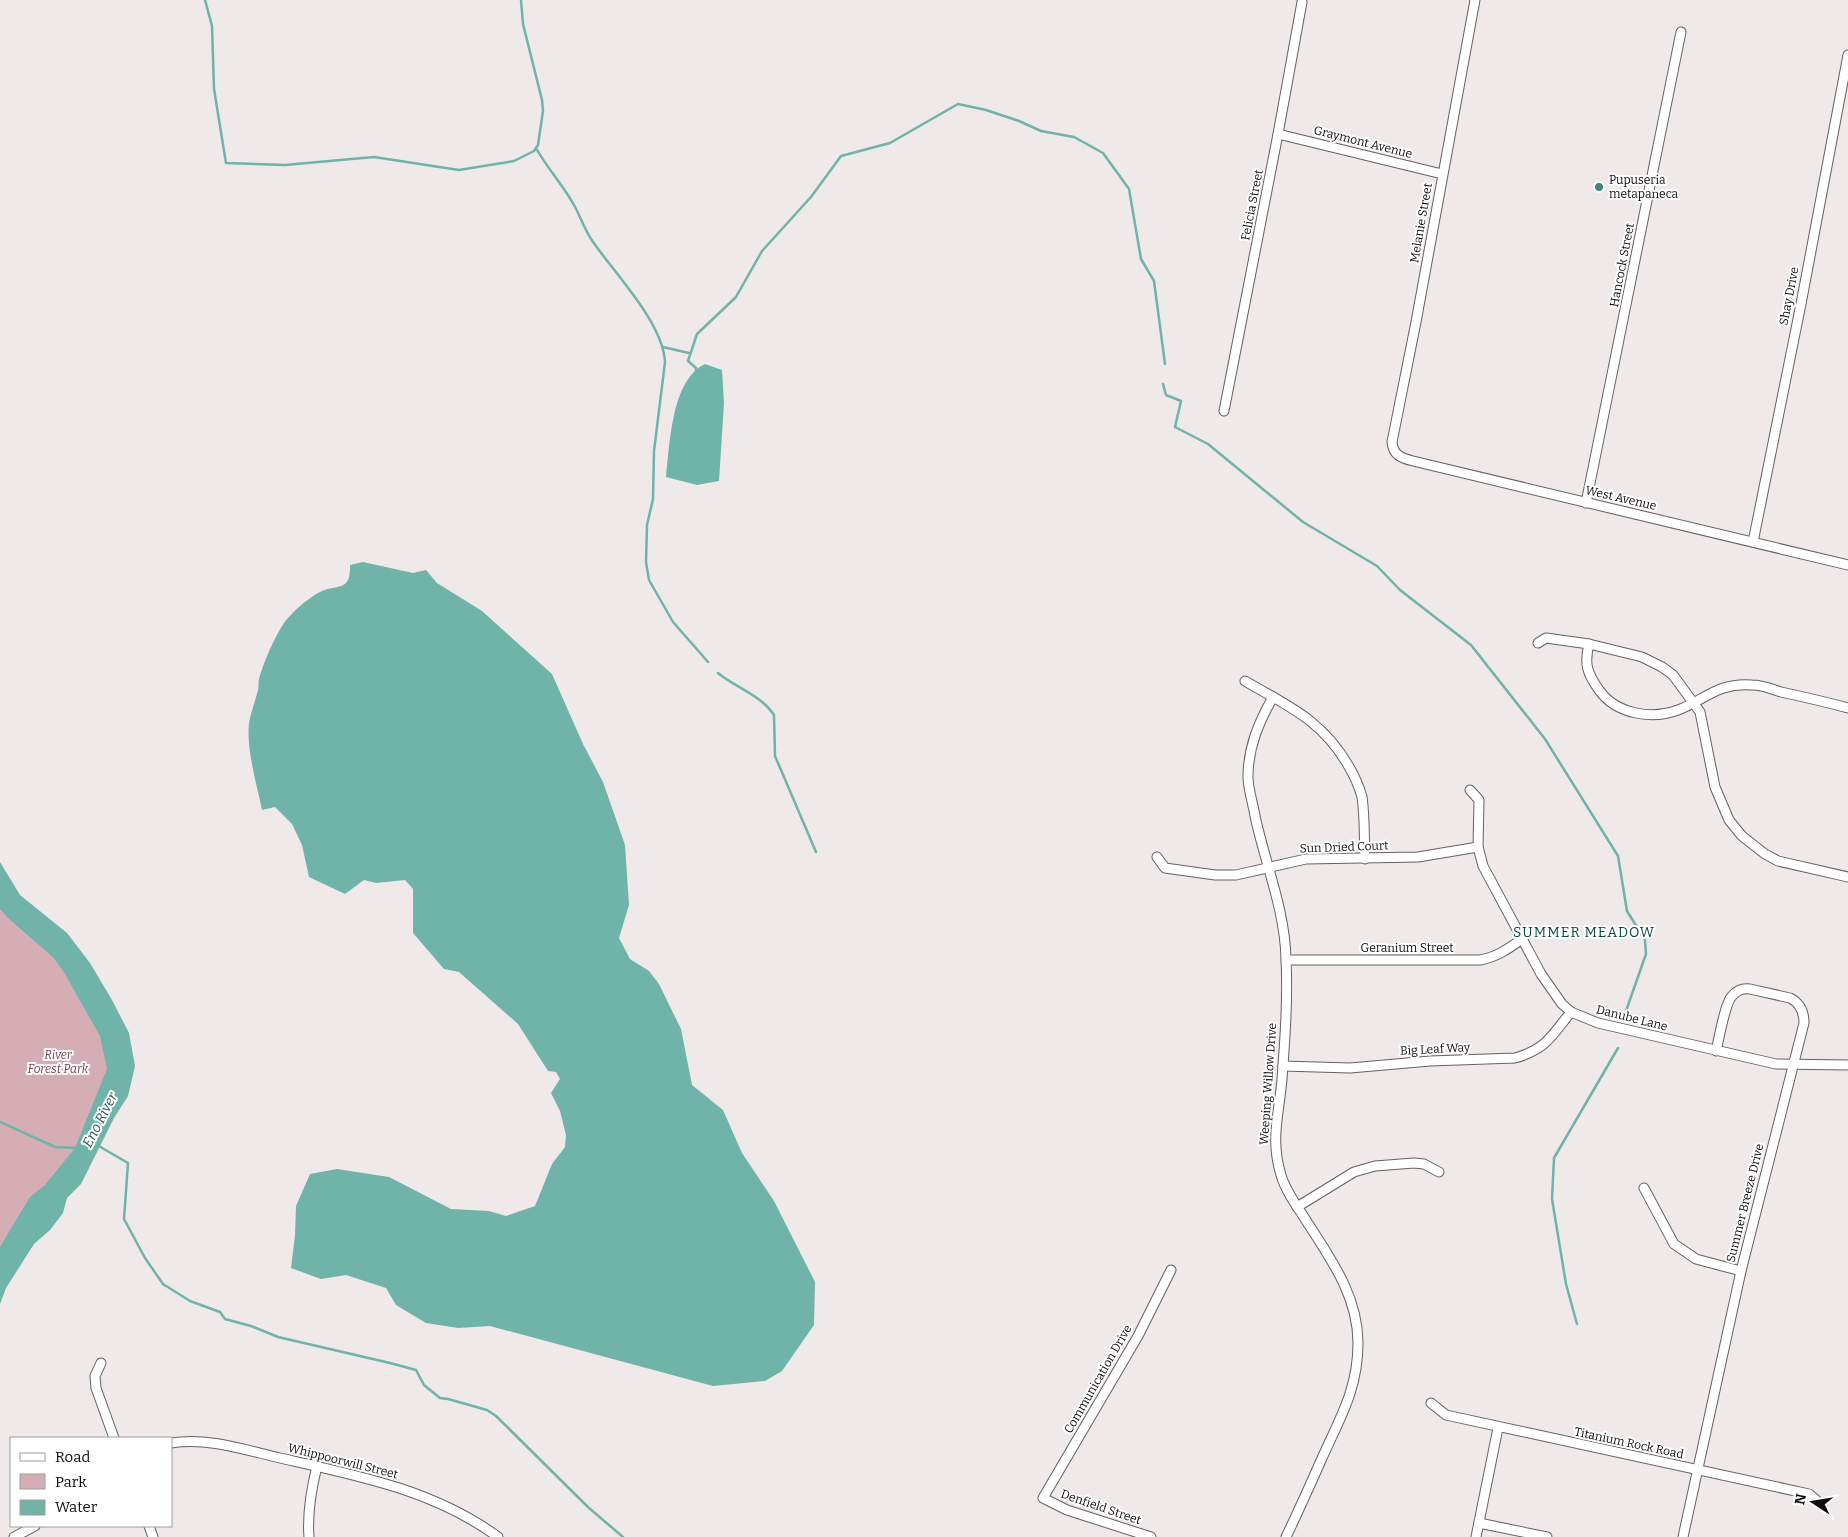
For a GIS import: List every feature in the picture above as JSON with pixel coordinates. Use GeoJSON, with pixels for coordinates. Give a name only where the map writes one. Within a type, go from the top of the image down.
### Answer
{"type":"FeatureCollection","features":[{"type":"Feature","properties":{"kind":"street","name":"Melanie Street"},"geometry":{"type":"LineString","coordinates":[[1392,450],[1475,0]]}},
{"type":"Feature","properties":{"kind":"street","name":"Felicia Street"},"geometry":{"type":"LineString","coordinates":[[1224,411],[1302,2]]}},
{"type":"Feature","properties":{"kind":"street","name":"Hancock Street"},"geometry":{"type":"LineString","coordinates":[[1586,503],[1681,32]]}},
{"type":"Feature","properties":{"kind":"street","name":"Shay Drive"},"geometry":{"type":"LineString","coordinates":[[1753,542],[1801,304],[1848,55]]}},
{"type":"Feature","properties":{"kind":"street","name":"Graymont Avenue"},"geometry":{"type":"LineString","coordinates":[[1278,134],[1442,174]]}},
{"type":"Feature","properties":{"kind":"street","name":"West Avenue"},"geometry":{"type":"LineString","coordinates":[[1392,450],[1397,455],[1413,461],[1848,565]]}},
{"type":"Feature","properties":{"kind":"street"},"geometry":{"type":"LineString","coordinates":[[1538,643],[1546,638],[1589,644],[1642,657],[1673,675],[1700,712],[1715,787],[1729,820],[1742,836],[1765,854],[1778,861],[1848,877]]}},
{"type":"Feature","properties":{"kind":"street"},"geometry":{"type":"LineString","coordinates":[[1589,644],[1586,657],[1587,670],[1605,698],[1622,709],[1635,714],[1665,714],[1678,710],[1716,689],[1752,684],[1848,708]]}},
{"type":"Feature","properties":{"kind":"street"},"geometry":{"type":"LineString","coordinates":[[1245,681],[1311,719],[1339,750],[1355,776],[1361,795],[1364,812],[1365,859]]}},
{"type":"Feature","properties":{"kind":"street","name":"Weeping Willow Drive"},"geometry":{"type":"LineString","coordinates":[[1273,697],[1261,717],[1253,740],[1248,779],[1284,930],[1286,960],[1283,1066],[1274,1140],[1281,1178],[1297,1208],[1344,1283],[1351,1300],[1357,1323],[1358,1356],[1351,1394],[1286,1537]]}},
{"type":"Feature","properties":{"kind":"street","name":"Danube Lane"},"geometry":{"type":"LineString","coordinates":[[1470,790],[1479,800],[1478,847],[1483,866],[1541,974],[1562,1004],[1571,1012],[1598,1023],[1776,1064],[1848,1065]]}},
{"type":"Feature","properties":{"kind":"street","name":"Sun Dried Court"},"geometry":{"type":"LineString","coordinates":[[1157,857],[1165,868],[1215,875],[1236,875],[1306,858],[1365,859],[1418,857],[1478,847]]}},
{"type":"Feature","properties":{"kind":"street","name":"Geranium Street"},"geometry":{"type":"LineString","coordinates":[[1286,960],[1480,960],[1492,958],[1500,954],[1522,939]]}},
{"type":"Feature","properties":{"kind":"street","name":"Summer Breeze Drive"},"geometry":{"type":"LineString","coordinates":[[1683,1537],[1741,1271],[1804,1023],[1804,1016],[1800,1005],[1790,998],[1750,989],[1736,992],[1729,1000],[1716,1051]]}},
{"type":"Feature","properties":{"kind":"street","name":"Big Leaf Way"},"geometry":{"type":"LineString","coordinates":[[1283,1066],[1350,1068],[1430,1061],[1515,1058],[1527,1054],[1551,1039],[1571,1012]]}},
{"type":"Feature","properties":{"kind":"street"},"geometry":{"type":"LineString","coordinates":[[1297,1208],[1354,1172],[1370,1167],[1414,1163],[1424,1164],[1439,1172]]}},
{"type":"Feature","properties":{"kind":"street"},"geometry":{"type":"LineString","coordinates":[[1644,1188],[1674,1244],[1696,1259],[1741,1271]]}},
{"type":"Feature","properties":{"kind":"street","name":"Communication Drive"},"geometry":{"type":"LineString","coordinates":[[1044,1498],[1138,1336],[1171,1270]]}},
{"type":"Feature","properties":{"kind":"street"},"geometry":{"type":"LineString","coordinates":[[101,1362],[95,1376],[96,1388],[114,1437]]}},
{"type":"Feature","properties":{"kind":"street","name":"Titanium Rock Road"},"geometry":{"type":"LineString","coordinates":[[1431,1404],[1446,1415],[1498,1428],[1809,1494],[1822,1505]]}},
{"type":"Feature","properties":{"kind":"street"},"geometry":{"type":"LineString","coordinates":[[1476,1537],[1498,1428]]}},
{"type":"Feature","properties":{"kind":"street","name":"Whippoorwill Street"},"geometry":{"type":"LineString","coordinates":[[172,1443],[223,1444],[374,1479],[417,1494],[458,1512],[498,1537]]}},
{"type":"Feature","properties":{"kind":"street"},"geometry":{"type":"LineString","coordinates":[[309,1537],[308,1513],[317,1466]]}},
{"type":"Feature","properties":{"kind":"street","name":"Denfield Street"},"geometry":{"type":"LineString","coordinates":[[1044,1498],[1067,1510],[1151,1537]]}},
{"type":"Feature","properties":{"kind":"street"},"geometry":{"type":"LineString","coordinates":[[1479,1523],[1547,1537]]}},
{"type":"Feature","properties":{"kind":"street"},"geometry":{"type":"LineString","coordinates":[[14,1537],[33,1527]]}},
{"type":"Feature","properties":{"kind":"green space","name":"River Forest Park"},"geometry":{"type":"Polygon","coordinates":[[[0,883],[80,971],[120,1055],[111,1094],[0,1267],[0,883]]]}},
{"type":"Feature","properties":{"kind":"water"},"geometry":{"type":"Polygon","coordinates":[[[705,364],[722,370],[724,403],[719,481],[697,485],[666,477],[671,431],[679,398],[685,384],[694,372],[705,364]]]}},
{"type":"Feature","properties":{"kind":"water"},"geometry":{"type":"Polygon","coordinates":[[[363,562],[413,573],[426,570],[437,583],[482,611],[552,674],[583,744],[603,782],[625,845],[629,905],[619,938],[630,959],[649,971],[659,984],[681,1029],[692,1085],[723,1110],[742,1153],[774,1201],[815,1282],[814,1325],[782,1371],[765,1381],[713,1386],[490,1326],[458,1328],[426,1323],[396,1305],[386,1288],[346,1275],[321,1279],[291,1268],[296,1206],[310,1174],[337,1169],[389,1177],[451,1209],[489,1211],[506,1216],[535,1206],[552,1164],[565,1147],[566,1135],[560,1111],[551,1093],[560,1079],[556,1072],[548,1071],[518,1024],[459,972],[444,969],[413,933],[413,889],[405,880],[376,883],[364,880],[345,894],[309,877],[302,845],[292,824],[275,807],[262,810],[248,733],[259,679],[266,658],[273,642],[295,610],[318,593],[345,584],[350,574],[350,565],[363,562]]]}},
{"type":"Feature","properties":{"kind":"water","name":"Eno River"},"geometry":{"type":"Polygon","coordinates":[[[0,862],[20,895],[67,933],[90,963],[129,1033],[135,1066],[128,1096],[114,1118],[81,1184],[67,1198],[63,1213],[50,1230],[34,1244],[6,1288],[0,1304],[0,1247],[30,1197],[45,1185],[75,1148],[107,1069],[100,1036],[65,974],[54,958],[0,909],[0,862]]]}},
{"type":"Feature","properties":{"kind":"waterway"},"geometry":{"type":"LineString","coordinates":[[205,0],[212,26],[214,89],[226,163],[285,165],[374,157],[459,170],[514,161],[534,151],[538,145],[543,111],[542,100],[523,24],[521,0]]}},
{"type":"Feature","properties":{"kind":"waterway"},"geometry":{"type":"LineString","coordinates":[[696,371],[696,368],[688,361],[697,334],[736,297],[762,251],[811,197],[841,156],[890,143],[958,104],[986,110],[1041,131],[1074,137],[1103,153],[1129,189],[1141,259],[1154,281],[1165,364]]}},
{"type":"Feature","properties":{"kind":"waterway"},"geometry":{"type":"LineString","coordinates":[[536,148],[570,198],[591,239],[647,314],[662,347],[665,362],[654,451],[653,499],[647,525],[646,562],[649,580],[673,622],[708,662]]}},
{"type":"Feature","properties":{"kind":"waterway"},"geometry":{"type":"LineString","coordinates":[[663,347],[689,353]]}},
{"type":"Feature","properties":{"kind":"waterway"},"geometry":{"type":"LineString","coordinates":[[1163,384],[1166,395],[1181,401],[1175,427],[1208,444],[1303,522],[1377,566],[1400,590],[1471,645],[1545,739],[1618,856],[1627,911],[1645,940],[1646,954],[1626,1011]]}},
{"type":"Feature","properties":{"kind":"waterway"},"geometry":{"type":"LineString","coordinates":[[718,673],[762,702],[774,715],[775,756],[816,852]]}},
{"type":"Feature","properties":{"kind":"waterway"},"geometry":{"type":"LineString","coordinates":[[1577,1324],[1566,1284],[1552,1199],[1554,1158],[1618,1048]]}},
{"type":"Feature","properties":{"kind":"waterway","name":"Eno River"},"geometry":{"type":"LineString","coordinates":[[0,1122],[55,1147],[77,1148]]}},
{"type":"Feature","properties":{"kind":"waterway","name":"Eno River"},"geometry":{"type":"LineString","coordinates":[[97,1145],[128,1163],[124,1219],[145,1258],[163,1284],[190,1301],[220,1312],[225,1319],[251,1326],[278,1337],[416,1370],[424,1385],[440,1398],[487,1410],[496,1416],[589,1508],[623,1537]]}},
{"type":"Feature","properties":{"kind":"place","name":"Pupuseria metapaneca"},"geometry":{"type":"Point","coordinates":[1599,187]}},
{"type":"Feature","properties":{"kind":"district","name":"SUMMER MEADOW"},"geometry":{"type":"Point","coordinates":[1584,932]}}]}
